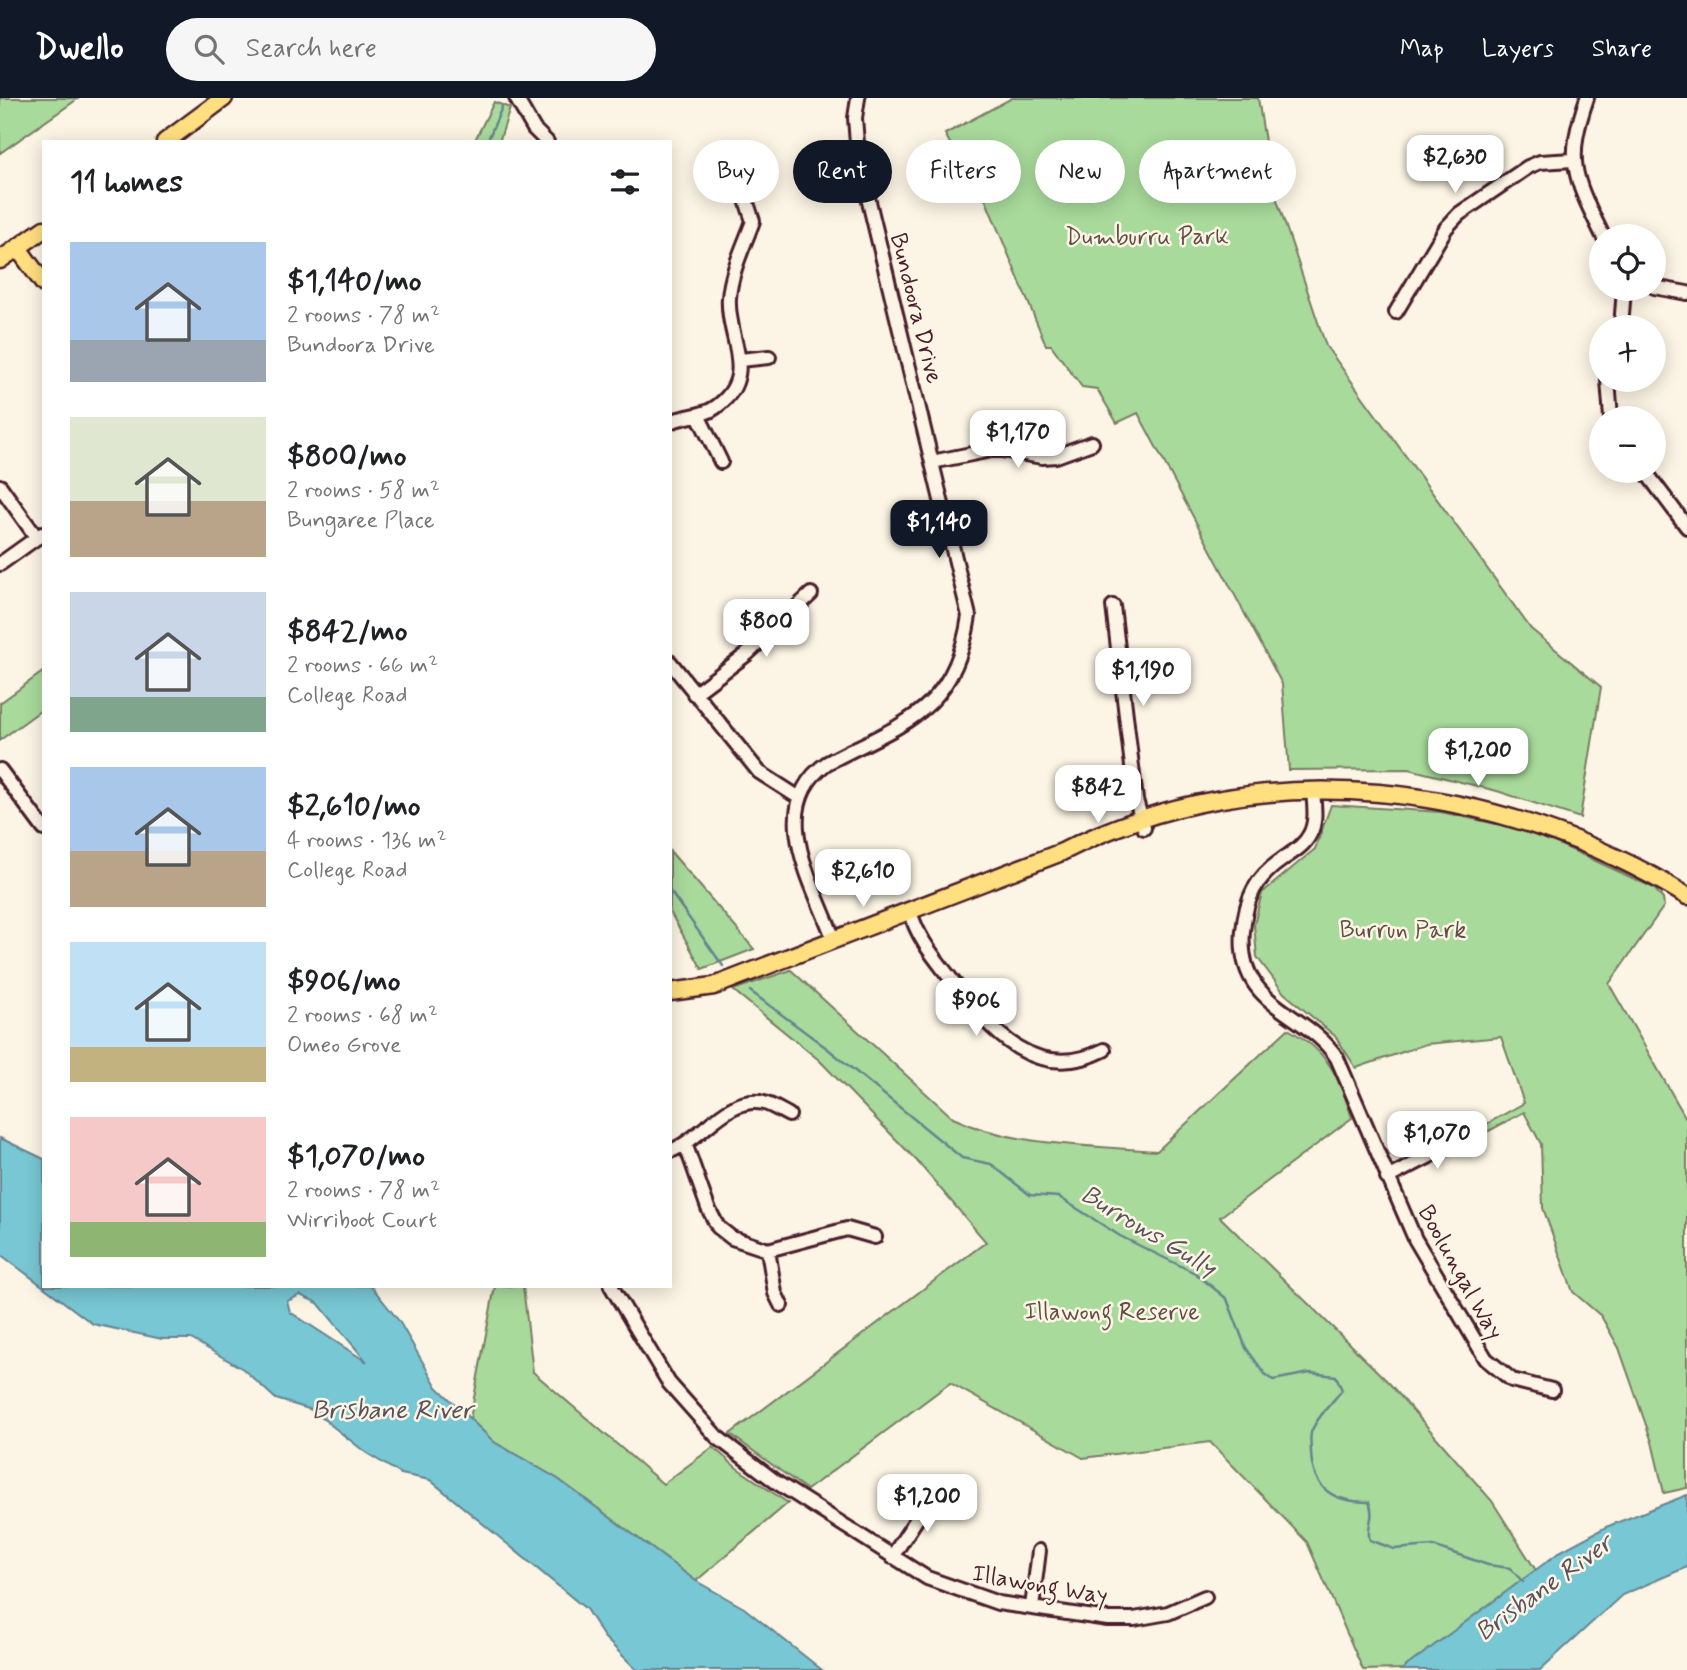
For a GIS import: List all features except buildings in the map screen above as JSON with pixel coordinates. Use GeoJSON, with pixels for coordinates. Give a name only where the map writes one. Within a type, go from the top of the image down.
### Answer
{"type":"FeatureCollection","features":[{"type":"Feature","properties":{"kind":"main road"},"geometry":{"type":"LineString","coordinates":[[167,140],[224,98]]}},
{"type":"Feature","properties":{"kind":"main road"},"geometry":{"type":"LineString","coordinates":[[0,260],[42,230]]}},
{"type":"Feature","properties":{"kind":"main road"},"geometry":{"type":"LineString","coordinates":[[18,248],[42,281]]}},
{"type":"Feature","properties":{"kind":"main road"},"geometry":{"type":"LineString","coordinates":[[672,992],[714,985],[1062,852],[1101,832],[1142,823],[1208,800],[1312,792],[1416,796],[1511,816],[1591,844],[1687,896]]}},
{"type":"Feature","properties":{"kind":"street"},"geometry":{"type":"LineString","coordinates":[[516,98],[534,129],[545,140]]}},
{"type":"Feature","properties":{"kind":"street","name":"Bundoora Drive"},"geometry":{"type":"LineString","coordinates":[[798,797],[805,783],[820,768],[911,718],[934,701],[956,670],[969,616],[858,156],[855,118],[858,98]]}},
{"type":"Feature","properties":{"kind":"street"},"geometry":{"type":"LineString","coordinates":[[1587,98],[1574,139],[1573,160],[1577,181],[1597,224]]}},
{"type":"Feature","properties":{"kind":"street"},"geometry":{"type":"LineString","coordinates":[[1396,312],[1446,228],[1459,214],[1528,167],[1541,162],[1573,160]]}},
{"type":"Feature","properties":{"kind":"street"},"geometry":{"type":"LineString","coordinates":[[672,422],[714,409],[727,397],[734,385],[740,360],[729,300],[732,279],[753,221],[747,203]]}},
{"type":"Feature","properties":{"kind":"street"},"geometry":{"type":"LineString","coordinates":[[1666,289],[1687,292]]}},
{"type":"Feature","properties":{"kind":"street"},"geometry":{"type":"LineString","coordinates":[[740,360],[769,356]]}},
{"type":"Feature","properties":{"kind":"street"},"geometry":{"type":"LineString","coordinates":[[698,415],[721,462]]}},
{"type":"Feature","properties":{"kind":"street"},"geometry":{"type":"LineString","coordinates":[[932,461],[979,450],[996,449],[1042,457],[1056,456],[1092,443]]}},
{"type":"Feature","properties":{"kind":"street"},"geometry":{"type":"LineString","coordinates":[[1654,483],[1687,527]]}},
{"type":"Feature","properties":{"kind":"street"},"geometry":{"type":"LineString","coordinates":[[0,486],[41,535],[0,564]]}},
{"type":"Feature","properties":{"kind":"street"},"geometry":{"type":"LineString","coordinates":[[694,694],[747,654],[811,594]]}},
{"type":"Feature","properties":{"kind":"street"},"geometry":{"type":"LineString","coordinates":[[1113,606],[1142,823]]}},
{"type":"Feature","properties":{"kind":"street"},"geometry":{"type":"LineString","coordinates":[[672,665],[759,772],[798,797],[796,825],[800,848],[834,940]]}},
{"type":"Feature","properties":{"kind":"street"},"geometry":{"type":"LineString","coordinates":[[0,770],[42,826]]}},
{"type":"Feature","properties":{"kind":"street","name":"Boolungal Way"},"geometry":{"type":"LineString","coordinates":[[1312,792],[1314,817],[1310,834],[1301,846],[1269,868],[1249,896],[1242,942],[1244,956],[1254,982],[1266,999],[1323,1040],[1337,1058],[1415,1239],[1486,1359],[1512,1380],[1552,1391]]}},
{"type":"Feature","properties":{"kind":"street"},"geometry":{"type":"LineString","coordinates":[[909,911],[917,934],[987,1026],[1006,1042],[1027,1054],[1058,1060],[1083,1059],[1104,1050]]}},
{"type":"Feature","properties":{"kind":"street"},"geometry":{"type":"LineString","coordinates":[[672,1150],[686,1146],[729,1110],[747,1102],[765,1103],[789,1115]]}},
{"type":"Feature","properties":{"kind":"street"},"geometry":{"type":"LineString","coordinates":[[1387,1178],[1473,1134]]}},
{"type":"Feature","properties":{"kind":"street"},"geometry":{"type":"LineString","coordinates":[[686,1146],[718,1227],[749,1247],[768,1250],[847,1229],[875,1237]]}},
{"type":"Feature","properties":{"kind":"street"},"geometry":{"type":"LineString","coordinates":[[768,1250],[775,1293],[781,1305]]}},
{"type":"Feature","properties":{"kind":"street","name":"Illawong Way"},"geometry":{"type":"LineString","coordinates":[[612,1288],[669,1383],[717,1437],[748,1463],[927,1578],[957,1591],[998,1603],[1108,1619],[1134,1619],[1168,1613],[1205,1597]]}},
{"type":"Feature","properties":{"kind":"street"},"geometry":{"type":"LineString","coordinates":[[892,1557],[929,1500],[941,1491]]}},
{"type":"Feature","properties":{"kind":"street"},"geometry":{"type":"LineString","coordinates":[[1032,1607],[1039,1551]]}},
{"type":"Feature","properties":{"kind":"green space"},"geometry":{"type":"Polygon","coordinates":[[[0,98],[79,98],[0,153],[0,98]]]}},
{"type":"Feature","properties":{"kind":"green space","name":"Dumburru Park"},"geometry":{"type":"Polygon","coordinates":[[[1012,98],[1258,98],[1265,140],[1139,140],[1139,203],[1278,203],[1326,346],[1531,629],[1601,687],[1580,818],[1497,791],[1409,769],[1289,770],[1282,684],[1138,413],[1117,423],[1097,389],[1082,387],[1051,345],[1046,345],[987,203],[1021,203],[1021,140],[948,140],[945,134],[1012,98]]]}},
{"type":"Feature","properties":{"kind":"green space"},"geometry":{"type":"Polygon","coordinates":[[[494,102],[510,108],[500,140],[475,140],[494,102]]]}},
{"type":"Feature","properties":{"kind":"green space"},"geometry":{"type":"Polygon","coordinates":[[[42,672],[42,709],[0,740],[0,703],[42,672]]]}},
{"type":"Feature","properties":{"kind":"green space","name":"Burrun Park"},"geometry":{"type":"Polygon","coordinates":[[[1331,805],[1441,812],[1533,832],[1654,888],[1663,899],[1664,906],[1609,984],[1687,1120],[1687,1488],[1664,1493],[1652,1442],[1619,1348],[1601,1316],[1573,1292],[1543,1208],[1541,1144],[1524,1112],[1487,1132],[1483,1126],[1524,1103],[1501,1037],[1426,1044],[1356,1068],[1336,1037],[1284,993],[1257,957],[1254,925],[1262,893],[1315,849],[1331,805]]]}},
{"type":"Feature","properties":{"kind":"green space"},"geometry":{"type":"Polygon","coordinates":[[[672,853],[754,949],[702,969],[672,916],[672,853]]]}},
{"type":"Feature","properties":{"kind":"green space","name":"Illawong Reserve"},"geometry":{"type":"Polygon","coordinates":[[[791,970],[953,1118],[1002,1135],[1027,1140],[1157,1151],[1288,1029],[1302,1038],[1323,1056],[1330,1066],[1352,1118],[1220,1217],[1389,1383],[1492,1501],[1537,1572],[1404,1669],[1363,1670],[1307,1542],[1210,1442],[1083,1458],[950,1383],[807,1490],[730,1434],[986,1242],[917,1161],[819,1060],[733,990],[791,970]]]}},
{"type":"Feature","properties":{"kind":"green space"},"geometry":{"type":"Polygon","coordinates":[[[495,1288],[523,1288],[533,1372],[663,1484],[713,1447],[737,1468],[788,1503],[696,1581],[558,1479],[494,1442],[470,1419],[495,1288]]]}},
{"type":"Feature","properties":{"kind":"water"},"geometry":{"type":"Polygon","coordinates":[[[0,1138],[42,1158],[42,1286],[0,1254],[0,1138]]]}},
{"type":"Feature","properties":{"kind":"water"},"geometry":{"type":"Polygon","coordinates":[[[45,1288],[373,1288],[399,1321],[437,1387],[494,1442],[558,1479],[696,1581],[744,1608],[822,1670],[637,1670],[604,1637],[586,1609],[430,1480],[401,1474],[365,1452],[312,1410],[276,1399],[243,1369],[191,1339],[162,1339],[93,1324],[45,1288]],[[300,1295],[287,1301],[290,1312],[367,1362],[318,1303],[300,1295]]]}},
{"type":"Feature","properties":{"kind":"water","name":"Brisbane River"},"geometry":{"type":"Polygon","coordinates":[[[1687,1495],[1687,1567],[1622,1595],[1540,1670],[1401,1670],[1561,1551],[1606,1527],[1687,1495]]]}},
{"type":"Feature","properties":{"kind":"waterway","name":"Burrows Gully"},"geometry":{"type":"LineString","coordinates":[[488,140],[502,107]]}},
{"type":"Feature","properties":{"kind":"waterway","name":"Burrows Gully"},"geometry":{"type":"LineString","coordinates":[[672,894],[723,966]]}},
{"type":"Feature","properties":{"kind":"waterway","name":"Burrows Gully"},"geometry":{"type":"LineString","coordinates":[[750,991],[828,1049],[962,1158],[991,1164],[1030,1195],[1059,1197],[1120,1236],[1195,1273],[1227,1299],[1246,1348],[1265,1374],[1273,1380],[1310,1373],[1336,1376],[1342,1390],[1311,1432],[1312,1465],[1321,1485],[1327,1491],[1345,1500],[1369,1502],[1370,1540],[1394,1549],[1433,1546],[1488,1565],[1510,1568],[1523,1582]]}}]}
